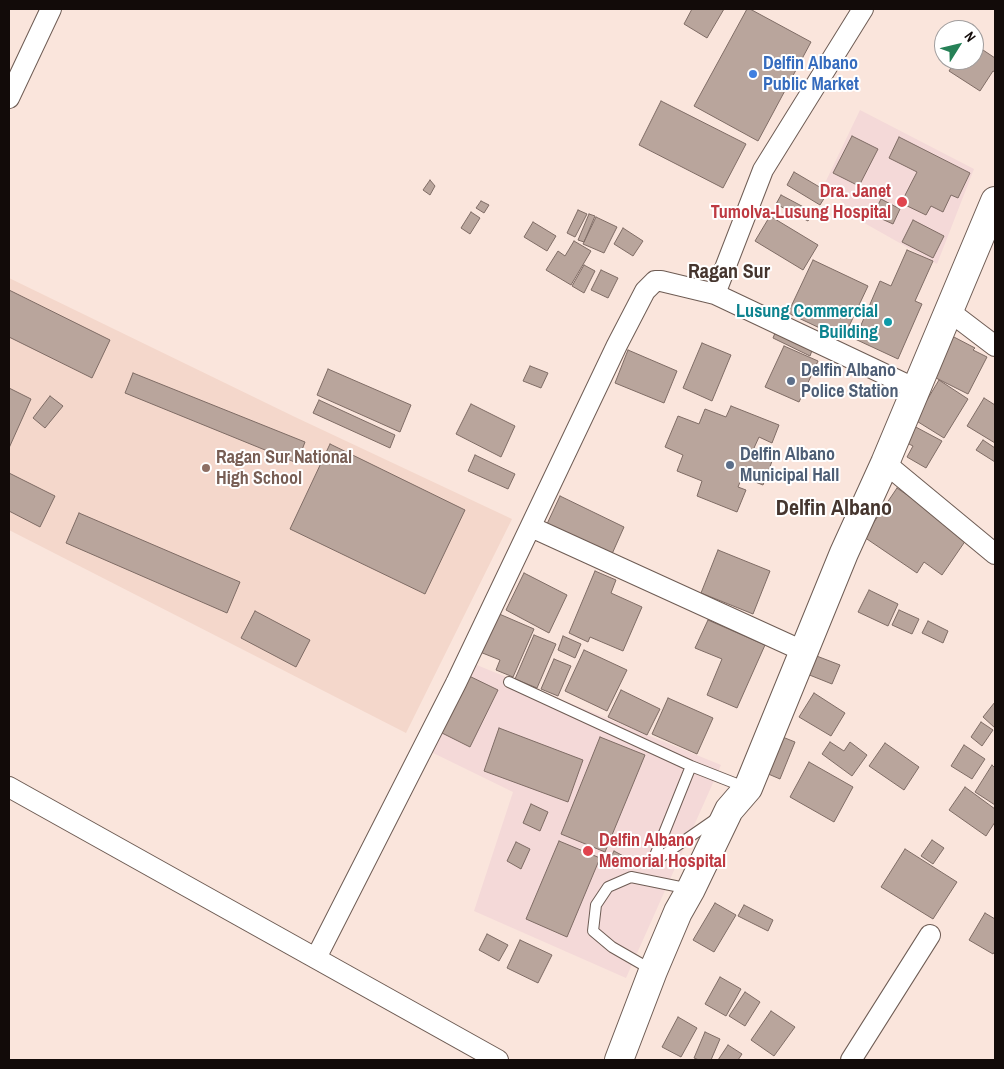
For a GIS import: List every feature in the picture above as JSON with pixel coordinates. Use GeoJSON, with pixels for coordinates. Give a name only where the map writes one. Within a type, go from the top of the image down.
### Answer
{"type":"FeatureCollection","features":[{"type":"Feature","properties":{"kind":"street"},"geometry":{"type":"LineString","coordinates":[[9,98],[51,9]]}},
{"type":"Feature","properties":{"kind":"street"},"geometry":{"type":"LineString","coordinates":[[715,294],[763,170],[863,9]]}},
{"type":"Feature","properties":{"kind":"street"},"geometry":{"type":"LineString","coordinates":[[619,1060],[678,912],[729,810],[748,788],[844,553],[885,463],[995,201]]}},
{"type":"Feature","properties":{"kind":"street"},"geometry":{"type":"LineString","coordinates":[[316,958],[456,683],[617,345],[645,291],[655,282],[661,280],[715,294],[916,389]]}},
{"type":"Feature","properties":{"kind":"street"},"geometry":{"type":"LineString","coordinates":[[949,311],[995,346]]}},
{"type":"Feature","properties":{"kind":"street"},"geometry":{"type":"LineString","coordinates":[[885,463],[995,554]]}},
{"type":"Feature","properties":{"kind":"street"},"geometry":{"type":"LineString","coordinates":[[531,527],[803,652]]}},
{"type":"Feature","properties":{"kind":"street"},"geometry":{"type":"LineString","coordinates":[[9,788],[498,1060]]}},
{"type":"Feature","properties":{"kind":"street"},"geometry":{"type":"LineString","coordinates":[[851,1060],[930,935]]}},
{"type":"Feature","properties":{"kind":"lane"},"geometry":{"type":"LineString","coordinates":[[509,682],[691,766],[748,788]]}},
{"type":"Feature","properties":{"kind":"lane"},"geometry":{"type":"LineString","coordinates":[[691,766],[652,863],[729,810]]}},
{"type":"Feature","properties":{"kind":"lane"},"geometry":{"type":"LineString","coordinates":[[653,971],[612,947],[594,931],[596,905],[608,887],[631,877],[691,889]]}},
{"type":"Feature","properties":{"kind":"shaded area","name":"Dra. Janet Tumolva-Lusung Hospital"},"geometry":{"type":"Polygon","coordinates":[[[860,110],[974,169],[937,264],[859,220],[825,183],[860,110]]]}},
{"type":"Feature","properties":{"kind":"shaded area","name":"Ragan Sur National High School"},"geometry":{"type":"Polygon","coordinates":[[[9,278],[295,417],[512,519],[406,733],[9,530],[9,278]]]}},
{"type":"Feature","properties":{"kind":"shaded area","name":"Delfin Albano Memorial Hospital"},"geometry":{"type":"Polygon","coordinates":[[[467,661],[721,765],[626,978],[474,911],[513,792],[425,749],[467,661]]]}},
{"type":"Feature","properties":{"kind":"building"},"geometry":{"type":"Polygon","coordinates":[[[692,9],[724,9],[707,38],[684,24],[692,9]]]}},
{"type":"Feature","properties":{"kind":"building","name":"Delfin Albano Public Market"},"geometry":{"type":"Polygon","coordinates":[[[747,9],[811,42],[758,141],[694,106],[747,9]]]}},
{"type":"Feature","properties":{"kind":"building"},"geometry":{"type":"Polygon","coordinates":[[[984,51],[995,58],[995,72],[993,71],[980,91],[949,71],[984,70],[984,51]]]}},
{"type":"Feature","properties":{"kind":"building"},"geometry":{"type":"Polygon","coordinates":[[[661,101],[746,144],[723,188],[639,145],[661,101]]]}},
{"type":"Feature","properties":{"kind":"building"},"geometry":{"type":"Polygon","coordinates":[[[852,136],[878,149],[859,186],[833,173],[852,136]]]}},
{"type":"Feature","properties":{"kind":"building"},"geometry":{"type":"Polygon","coordinates":[[[899,137],[970,173],[958,198],[951,195],[943,212],[931,206],[926,215],[901,203],[917,172],[889,158],[899,137]]]}},
{"type":"Feature","properties":{"kind":"building"},"geometry":{"type":"Polygon","coordinates":[[[794,172],[828,192],[820,205],[787,185],[794,172]]]}},
{"type":"Feature","properties":{"kind":"building"},"geometry":{"type":"Polygon","coordinates":[[[430,180],[435,186],[430,195],[423,190],[430,180]]]}},
{"type":"Feature","properties":{"kind":"building"},"geometry":{"type":"Polygon","coordinates":[[[781,195],[813,212],[808,221],[776,204],[781,195]]]}},
{"type":"Feature","properties":{"kind":"building"},"geometry":{"type":"Polygon","coordinates":[[[881,199],[900,209],[893,224],[873,215],[881,199]]]}},
{"type":"Feature","properties":{"kind":"building"},"geometry":{"type":"Polygon","coordinates":[[[481,201],[489,205],[484,213],[476,208],[481,201]]]}},
{"type":"Feature","properties":{"kind":"building"},"geometry":{"type":"Polygon","coordinates":[[[578,210],[587,214],[575,237],[567,233],[578,210]]]}},
{"type":"Feature","properties":{"kind":"building"},"geometry":{"type":"Polygon","coordinates":[[[471,212],[480,218],[470,234],[461,228],[471,212]]]}},
{"type":"Feature","properties":{"kind":"building"},"geometry":{"type":"Polygon","coordinates":[[[589,214],[595,216],[584,242],[578,240],[589,214]]]}},
{"type":"Feature","properties":{"kind":"building"},"geometry":{"type":"Polygon","coordinates":[[[770,216],[818,245],[803,270],[755,241],[770,216]]]}},
{"type":"Feature","properties":{"kind":"building"},"geometry":{"type":"Polygon","coordinates":[[[596,217],[617,227],[604,253],[583,244],[596,217]]]}},
{"type":"Feature","properties":{"kind":"building"},"geometry":{"type":"Polygon","coordinates":[[[913,220],[944,236],[933,258],[902,242],[913,220]]]}},
{"type":"Feature","properties":{"kind":"building"},"geometry":{"type":"Polygon","coordinates":[[[533,222],[556,236],[547,251],[524,237],[533,222]]]}},
{"type":"Feature","properties":{"kind":"building"},"geometry":{"type":"Polygon","coordinates":[[[623,228],[643,241],[633,256],[614,244],[623,228]]]}},
{"type":"Feature","properties":{"kind":"building"},"geometry":{"type":"Polygon","coordinates":[[[574,241],[591,251],[571,285],[546,270],[558,251],[565,256],[574,241]]]}},
{"type":"Feature","properties":{"kind":"building","name":"Lusung Commercial Building"},"geometry":{"type":"Polygon","coordinates":[[[907,250],[933,261],[915,301],[922,304],[898,359],[855,339],[880,281],[891,286],[907,250]]]}},
{"type":"Feature","properties":{"kind":"building"},"geometry":{"type":"Polygon","coordinates":[[[813,260],[868,286],[843,339],[788,313],[813,260]]]}},
{"type":"Feature","properties":{"kind":"building"},"geometry":{"type":"Polygon","coordinates":[[[584,265],[595,271],[584,293],[572,286],[584,265]]]}},
{"type":"Feature","properties":{"kind":"building"},"geometry":{"type":"Polygon","coordinates":[[[601,270],[618,278],[608,298],[591,290],[601,270]]]}},
{"type":"Feature","properties":{"kind":"building"},"geometry":{"type":"Polygon","coordinates":[[[9,290],[110,340],[92,378],[9,337],[9,290]]]}},
{"type":"Feature","properties":{"kind":"building"},"geometry":{"type":"Polygon","coordinates":[[[777,328],[814,345],[810,356],[773,338],[777,328]]]}},
{"type":"Feature","properties":{"kind":"building"},"geometry":{"type":"Polygon","coordinates":[[[952,336],[975,348],[973,350],[987,357],[968,394],[932,376],[952,336]]]}},
{"type":"Feature","properties":{"kind":"building"},"geometry":{"type":"Polygon","coordinates":[[[702,343],[731,355],[712,401],[683,388],[702,343]]]}},
{"type":"Feature","properties":{"kind":"building"},"geometry":{"type":"Polygon","coordinates":[[[784,346],[818,361],[799,402],[765,387],[784,346]]]}},
{"type":"Feature","properties":{"kind":"building"},"geometry":{"type":"Polygon","coordinates":[[[628,350],[677,371],[664,403],[615,383],[628,350]]]}},
{"type":"Feature","properties":{"kind":"building"},"geometry":{"type":"Polygon","coordinates":[[[530,366],[548,373],[541,388],[523,381],[530,366]]]}},
{"type":"Feature","properties":{"kind":"building"},"geometry":{"type":"Polygon","coordinates":[[[328,369],[411,405],[400,432],[317,395],[328,369]]]}},
{"type":"Feature","properties":{"kind":"building"},"geometry":{"type":"Polygon","coordinates":[[[133,373],[305,442],[297,463],[125,393],[133,373]]]}},
{"type":"Feature","properties":{"kind":"building"},"geometry":{"type":"Polygon","coordinates":[[[939,380],[968,399],[944,438],[915,420],[939,380]]]}},
{"type":"Feature","properties":{"kind":"building"},"geometry":{"type":"Polygon","coordinates":[[[9,388],[31,399],[9,448],[9,388]]]}},
{"type":"Feature","properties":{"kind":"building"},"geometry":{"type":"Polygon","coordinates":[[[50,396],[63,406],[45,428],[33,418],[50,396]]]}},
{"type":"Feature","properties":{"kind":"building"},"geometry":{"type":"Polygon","coordinates":[[[984,398],[995,405],[995,443],[967,426],[984,398]]]}},
{"type":"Feature","properties":{"kind":"building"},"geometry":{"type":"Polygon","coordinates":[[[319,400],[395,435],[390,448],[313,413],[319,400]]]}},
{"type":"Feature","properties":{"kind":"building"},"geometry":{"type":"Polygon","coordinates":[[[471,404],[515,426],[501,457],[456,434],[471,404]]]}},
{"type":"Feature","properties":{"kind":"building"},"geometry":{"type":"Polygon","coordinates":[[[731,406],[779,425],[772,443],[759,437],[754,448],[774,456],[763,485],[742,477],[738,487],[746,490],[737,512],[697,496],[702,481],[677,471],[683,455],[665,447],[678,416],[699,424],[705,409],[726,417],[731,406]]]}},
{"type":"Feature","properties":{"kind":"building"},"geometry":{"type":"Polygon","coordinates":[[[912,425],[942,441],[926,468],[907,457],[913,446],[903,441],[912,425]]]}},
{"type":"Feature","properties":{"kind":"building"},"geometry":{"type":"Polygon","coordinates":[[[983,440],[995,448],[995,462],[976,450],[983,440]]]}},
{"type":"Feature","properties":{"kind":"building"},"geometry":{"type":"Polygon","coordinates":[[[330,444],[465,510],[425,594],[290,529],[330,444]]]}},
{"type":"Feature","properties":{"kind":"building"},"geometry":{"type":"Polygon","coordinates":[[[475,455],[515,474],[508,489],[468,471],[475,455]]]}},
{"type":"Feature","properties":{"kind":"building"},"geometry":{"type":"Polygon","coordinates":[[[9,473],[55,496],[40,527],[9,511],[9,473]]]}},
{"type":"Feature","properties":{"kind":"building"},"geometry":{"type":"Polygon","coordinates":[[[897,488],[968,537],[942,575],[924,562],[917,573],[864,537],[897,488]]]}},
{"type":"Feature","properties":{"kind":"building"},"geometry":{"type":"Polygon","coordinates":[[[560,496],[624,527],[612,554],[547,524],[560,496]]]}},
{"type":"Feature","properties":{"kind":"building"},"geometry":{"type":"Polygon","coordinates":[[[79,513],[240,582],[227,613],[66,543],[79,513]]]}},
{"type":"Feature","properties":{"kind":"building"},"geometry":{"type":"Polygon","coordinates":[[[718,550],[770,571],[753,614],[701,593],[718,550]]]}},
{"type":"Feature","properties":{"kind":"building"},"geometry":{"type":"Polygon","coordinates":[[[595,571],[616,580],[611,593],[642,607],[623,651],[590,637],[588,642],[569,633],[595,571]]]}},
{"type":"Feature","properties":{"kind":"building"},"geometry":{"type":"Polygon","coordinates":[[[524,573],[567,595],[549,633],[506,610],[524,573]]]}},
{"type":"Feature","properties":{"kind":"building"},"geometry":{"type":"Polygon","coordinates":[[[869,590],[898,604],[888,626],[858,612],[869,590]]]}},
{"type":"Feature","properties":{"kind":"building"},"geometry":{"type":"Polygon","coordinates":[[[899,610],[919,619],[912,634],[892,625],[899,610]]]}},
{"type":"Feature","properties":{"kind":"building"},"geometry":{"type":"Polygon","coordinates":[[[255,611],[310,640],[296,667],[241,638],[255,611]]]}},
{"type":"Feature","properties":{"kind":"building"},"geometry":{"type":"Polygon","coordinates":[[[497,613],[534,629],[513,677],[496,670],[500,660],[480,652],[497,613]]]}},
{"type":"Feature","properties":{"kind":"building"},"geometry":{"type":"Polygon","coordinates":[[[708,620],[765,645],[737,708],[707,695],[722,659],[695,648],[708,620]]]}},
{"type":"Feature","properties":{"kind":"building"},"geometry":{"type":"Polygon","coordinates":[[[928,621],[948,631],[943,643],[922,633],[928,621]]]}},
{"type":"Feature","properties":{"kind":"building"},"geometry":{"type":"Polygon","coordinates":[[[534,635],[556,644],[537,688],[515,679],[534,635]]]}},
{"type":"Feature","properties":{"kind":"building"},"geometry":{"type":"Polygon","coordinates":[[[563,636],[581,644],[575,658],[558,650],[563,636]]]}},
{"type":"Feature","properties":{"kind":"building"},"geometry":{"type":"Polygon","coordinates":[[[584,650],[627,670],[607,711],[565,691],[584,650]]]}},
{"type":"Feature","properties":{"kind":"building"},"geometry":{"type":"Polygon","coordinates":[[[814,655],[840,665],[832,684],[807,674],[814,655]]]}},
{"type":"Feature","properties":{"kind":"building"},"geometry":{"type":"Polygon","coordinates":[[[554,659],[571,666],[558,696],[541,689],[554,659]]]}},
{"type":"Feature","properties":{"kind":"building"},"geometry":{"type":"Polygon","coordinates":[[[465,674],[498,690],[470,747],[438,731],[465,674]]]}},
{"type":"Feature","properties":{"kind":"building"},"geometry":{"type":"Polygon","coordinates":[[[621,690],[660,709],[647,735],[608,717],[621,690]]]}},
{"type":"Feature","properties":{"kind":"building"},"geometry":{"type":"Polygon","coordinates":[[[814,693],[845,713],[831,736],[799,717],[814,693]]]}},
{"type":"Feature","properties":{"kind":"building"},"geometry":{"type":"Polygon","coordinates":[[[668,698],[713,718],[697,754],[652,734],[668,698]]]}},
{"type":"Feature","properties":{"kind":"building"},"geometry":{"type":"Polygon","coordinates":[[[995,702],[995,728],[983,717],[995,702]]]}},
{"type":"Feature","properties":{"kind":"building"},"geometry":{"type":"Polygon","coordinates":[[[981,722],[993,730],[982,746],[971,737],[981,722]]]}},
{"type":"Feature","properties":{"kind":"building"},"geometry":{"type":"Polygon","coordinates":[[[499,728],[583,760],[568,802],[484,771],[499,728]]]}},
{"type":"Feature","properties":{"kind":"building"},"geometry":{"type":"Polygon","coordinates":[[[780,736],[795,742],[780,779],[766,773],[780,736]]]}},
{"type":"Feature","properties":{"kind":"building"},"geometry":{"type":"Polygon","coordinates":[[[600,737],[645,755],[605,852],[561,834],[600,737]]]}},
{"type":"Feature","properties":{"kind":"building"},"geometry":{"type":"Polygon","coordinates":[[[830,742],[844,751],[850,742],[867,755],[852,776],[822,754],[830,742]]]}},
{"type":"Feature","properties":{"kind":"building"},"geometry":{"type":"Polygon","coordinates":[[[885,743],[919,767],[904,790],[869,766],[885,743]]]}},
{"type":"Feature","properties":{"kind":"building"},"geometry":{"type":"Polygon","coordinates":[[[964,745],[985,759],[972,779],[951,766],[964,745]]]}},
{"type":"Feature","properties":{"kind":"building"},"geometry":{"type":"Polygon","coordinates":[[[809,762],[853,787],[834,822],[790,797],[809,762]]]}},
{"type":"Feature","properties":{"kind":"building"},"geometry":{"type":"Polygon","coordinates":[[[992,765],[995,768],[995,805],[975,792],[992,765]]]}},
{"type":"Feature","properties":{"kind":"building"},"geometry":{"type":"Polygon","coordinates":[[[965,787],[995,809],[995,822],[986,836],[949,810],[965,787]]]}},
{"type":"Feature","properties":{"kind":"building"},"geometry":{"type":"Polygon","coordinates":[[[531,804],[548,812],[540,831],[523,823],[531,804]]]}},
{"type":"Feature","properties":{"kind":"building"},"geometry":{"type":"Polygon","coordinates":[[[932,840],[944,848],[933,864],[921,856],[932,840]]]}},
{"type":"Feature","properties":{"kind":"building"},"geometry":{"type":"Polygon","coordinates":[[[559,841],[600,858],[567,937],[526,919],[559,841]]]}},
{"type":"Feature","properties":{"kind":"building"},"geometry":{"type":"Polygon","coordinates":[[[516,842],[530,849],[521,869],[507,861],[516,842]]]}},
{"type":"Feature","properties":{"kind":"building"},"geometry":{"type":"Polygon","coordinates":[[[905,849],[957,882],[933,919],[881,887],[905,849]]]}},
{"type":"Feature","properties":{"kind":"building"},"geometry":{"type":"Polygon","coordinates":[[[614,851],[629,859],[624,869],[609,861],[614,851]]]}},
{"type":"Feature","properties":{"kind":"building"},"geometry":{"type":"Polygon","coordinates":[[[715,903],[736,915],[714,952],[693,940],[715,903]]]}},
{"type":"Feature","properties":{"kind":"building"},"geometry":{"type":"Polygon","coordinates":[[[744,905],[773,920],[768,931],[738,916],[744,905]]]}},
{"type":"Feature","properties":{"kind":"building"},"geometry":{"type":"Polygon","coordinates":[[[985,913],[995,919],[995,951],[993,954],[969,940],[985,913]]]}},
{"type":"Feature","properties":{"kind":"building"},"geometry":{"type":"Polygon","coordinates":[[[487,934],[508,945],[499,961],[479,950],[487,934]]]}},
{"type":"Feature","properties":{"kind":"building"},"geometry":{"type":"Polygon","coordinates":[[[520,940],[552,955],[538,983],[507,968],[520,940]]]}},
{"type":"Feature","properties":{"kind":"building"},"geometry":{"type":"Polygon","coordinates":[[[720,977],[741,989],[726,1016],[705,1004],[720,977]]]}},
{"type":"Feature","properties":{"kind":"building"},"geometry":{"type":"Polygon","coordinates":[[[745,992],[760,1002],[745,1026],[729,1016],[745,992]]]}},
{"type":"Feature","properties":{"kind":"building"},"geometry":{"type":"Polygon","coordinates":[[[771,1011],[795,1027],[774,1056],[751,1040],[771,1011]]]}},
{"type":"Feature","properties":{"kind":"building"},"geometry":{"type":"Polygon","coordinates":[[[678,1017],[697,1028],[681,1057],[662,1047],[678,1017]]]}},
{"type":"Feature","properties":{"kind":"building"},"geometry":{"type":"Polygon","coordinates":[[[705,1032],[720,1039],[711,1060],[699,1060],[694,1058],[705,1032]]]}},
{"type":"Feature","properties":{"kind":"building"},"geometry":{"type":"Polygon","coordinates":[[[728,1045],[742,1054],[738,1060],[718,1060],[728,1045]]]}},
{"type":"Feature","properties":{"kind":"place","name":"Delfin Albano Public Market"},"geometry":{"type":"Point","coordinates":[753,74]}},
{"type":"Feature","properties":{"kind":"place","name":"Dra. Janet Tumolva-Lusung Hospital"},"geometry":{"type":"Point","coordinates":[902,202]}},
{"type":"Feature","properties":{"kind":"place","name":"Lusung Commercial Building"},"geometry":{"type":"Point","coordinates":[888,322]}},
{"type":"Feature","properties":{"kind":"place","name":"Delfin Albano Police Station"},"geometry":{"type":"Point","coordinates":[791,381]}},
{"type":"Feature","properties":{"kind":"place","name":"Delfin Albano Municipal Hall"},"geometry":{"type":"Point","coordinates":[730,465]}},
{"type":"Feature","properties":{"kind":"place","name":"Ragan Sur National High School"},"geometry":{"type":"Point","coordinates":[206,468]}},
{"type":"Feature","properties":{"kind":"place","name":"Delfin Albano Memorial Hospital"},"geometry":{"type":"Point","coordinates":[588,851]}},
{"type":"Feature","properties":{"kind":"district","name":"Ragan Sur"},"geometry":{"type":"Point","coordinates":[729,273]}},
{"type":"Feature","properties":{"kind":"district","name":"Delfin Albano"},"geometry":{"type":"Point","coordinates":[834,509]}}]}
